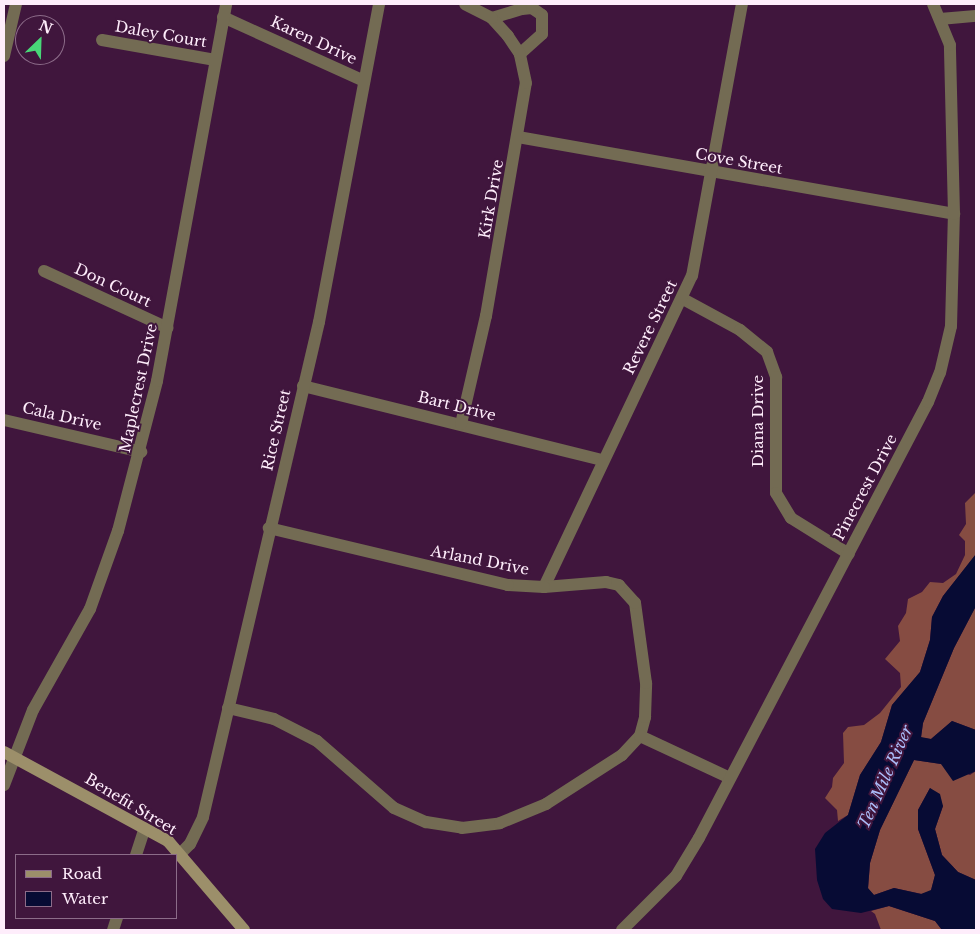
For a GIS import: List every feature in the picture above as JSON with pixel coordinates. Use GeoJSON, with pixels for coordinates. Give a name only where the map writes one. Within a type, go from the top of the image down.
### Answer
{"type":"FeatureCollection","features":[{"type":"Feature","properties":{"kind":"street"},"geometry":{"type":"LineString","coordinates":[[4,56],[16,4]]}},
{"type":"Feature","properties":{"kind":"street","name":"Maplecrest Drive"},"geometry":{"type":"LineString","coordinates":[[4,784],[8,754],[90,609],[118,532],[141,452],[168,328],[226,4]]}},
{"type":"Feature","properties":{"kind":"street","name":"Rice Street"},"geometry":{"type":"LineString","coordinates":[[180,854],[199,828],[228,708],[334,251],[379,4]]}},
{"type":"Feature","properties":{"kind":"street","name":"Kirk Drive"},"geometry":{"type":"LineString","coordinates":[[461,424],[486,316],[526,83],[520,54],[492,18],[464,4]]}},
{"type":"Feature","properties":{"kind":"street","name":"Revere Street"},"geometry":{"type":"LineString","coordinates":[[544,587],[603,460],[683,299],[692,276],[742,4]]}},
{"type":"Feature","properties":{"kind":"street","name":"Pinecrest Drive"},"geometry":{"type":"LineString","coordinates":[[622,930],[676,876],[730,778],[928,402],[940,373],[951,326],[954,214],[950,44],[933,4]]}},
{"type":"Feature","properties":{"kind":"street"},"geometry":{"type":"LineString","coordinates":[[492,18],[532,8],[542,16],[542,34],[520,54]]}},
{"type":"Feature","properties":{"kind":"street"},"geometry":{"type":"LineString","coordinates":[[940,19],[976,16]]}},
{"type":"Feature","properties":{"kind":"street","name":"Karen Drive"},"geometry":{"type":"LineString","coordinates":[[223,17],[364,81]]}},
{"type":"Feature","properties":{"kind":"street","name":"Daley Court"},"geometry":{"type":"LineString","coordinates":[[102,40],[215,60]]}},
{"type":"Feature","properties":{"kind":"street","name":"Cove Street"},"geometry":{"type":"LineString","coordinates":[[518,137],[712,173],[954,214]]}},
{"type":"Feature","properties":{"kind":"street","name":"Don Court"},"geometry":{"type":"LineString","coordinates":[[44,271],[168,328]]}},
{"type":"Feature","properties":{"kind":"street","name":"Diana Drive"},"geometry":{"type":"LineString","coordinates":[[683,299],[740,330],[767,352],[776,377],[775,482],[779,500],[791,518],[804,528],[848,554]]}},
{"type":"Feature","properties":{"kind":"street","name":"Bart Drive"},"geometry":{"type":"LineString","coordinates":[[303,386],[603,460]]}},
{"type":"Feature","properties":{"kind":"street","name":"Cala Drive"},"geometry":{"type":"LineString","coordinates":[[4,420],[141,452]]}},
{"type":"Feature","properties":{"kind":"street","name":"Arland Drive"},"geometry":{"type":"LineString","coordinates":[[269,528],[508,586],[544,587],[606,582],[619,585],[630,594],[635,603],[647,700],[640,736]]}},
{"type":"Feature","properties":{"kind":"street"},"geometry":{"type":"LineString","coordinates":[[228,708],[274,719],[316,741],[394,808],[426,822],[462,828],[500,823],[525,815],[622,755],[640,736],[730,778]]}},
{"type":"Feature","properties":{"kind":"street","name":"Benefit Street"},"geometry":{"type":"LineString","coordinates":[[8,754],[168,841],[244,930]]}},
{"type":"Feature","properties":{"kind":"street"},"geometry":{"type":"LineString","coordinates":[[136,854],[145,828]]}},
{"type":"Feature","properties":{"kind":"shaded area"},"geometry":{"type":"Polygon","coordinates":[[[976,492],[976,554],[943,596],[932,617],[930,640],[920,672],[892,705],[881,742],[860,775],[848,815],[838,821],[837,810],[825,798],[832,787],[833,778],[844,763],[843,733],[848,727],[864,725],[880,713],[901,687],[900,673],[885,659],[900,641],[898,626],[906,613],[908,599],[922,592],[930,582],[943,583],[956,574],[965,555],[965,541],[959,535],[966,524],[965,503],[976,492]]]}},
{"type":"Feature","properties":{"kind":"shaded area"},"geometry":{"type":"Polygon","coordinates":[[[976,606],[976,730],[952,721],[931,739],[921,738],[923,723],[954,648],[976,606]]]}},
{"type":"Feature","properties":{"kind":"shaded area"},"geometry":{"type":"Polygon","coordinates":[[[914,760],[941,764],[970,775],[976,771],[976,880],[958,872],[942,855],[935,829],[943,806],[930,788],[918,810],[918,829],[935,875],[931,891],[922,894],[894,888],[874,895],[868,889],[870,863],[880,830],[914,760]]]}},
{"type":"Feature","properties":{"kind":"shaded area"},"geometry":{"type":"Polygon","coordinates":[[[889,906],[935,921],[942,930],[881,930],[875,914],[871,911],[889,906]]]}},
{"type":"Feature","properties":{"kind":"water","name":"Ten Mile River"},"geometry":{"type":"Polygon","coordinates":[[[976,554],[976,606],[954,648],[923,723],[921,737],[931,739],[952,721],[976,730],[976,771],[953,781],[941,764],[914,760],[880,830],[870,863],[868,888],[874,895],[894,888],[921,894],[931,890],[935,875],[918,829],[918,810],[930,788],[940,794],[943,806],[935,829],[942,855],[958,872],[976,880],[976,930],[942,930],[935,921],[889,906],[861,913],[832,909],[823,899],[817,880],[815,849],[825,833],[848,815],[860,775],[881,742],[892,705],[920,672],[930,640],[932,617],[943,596],[976,554]]]}}]}
